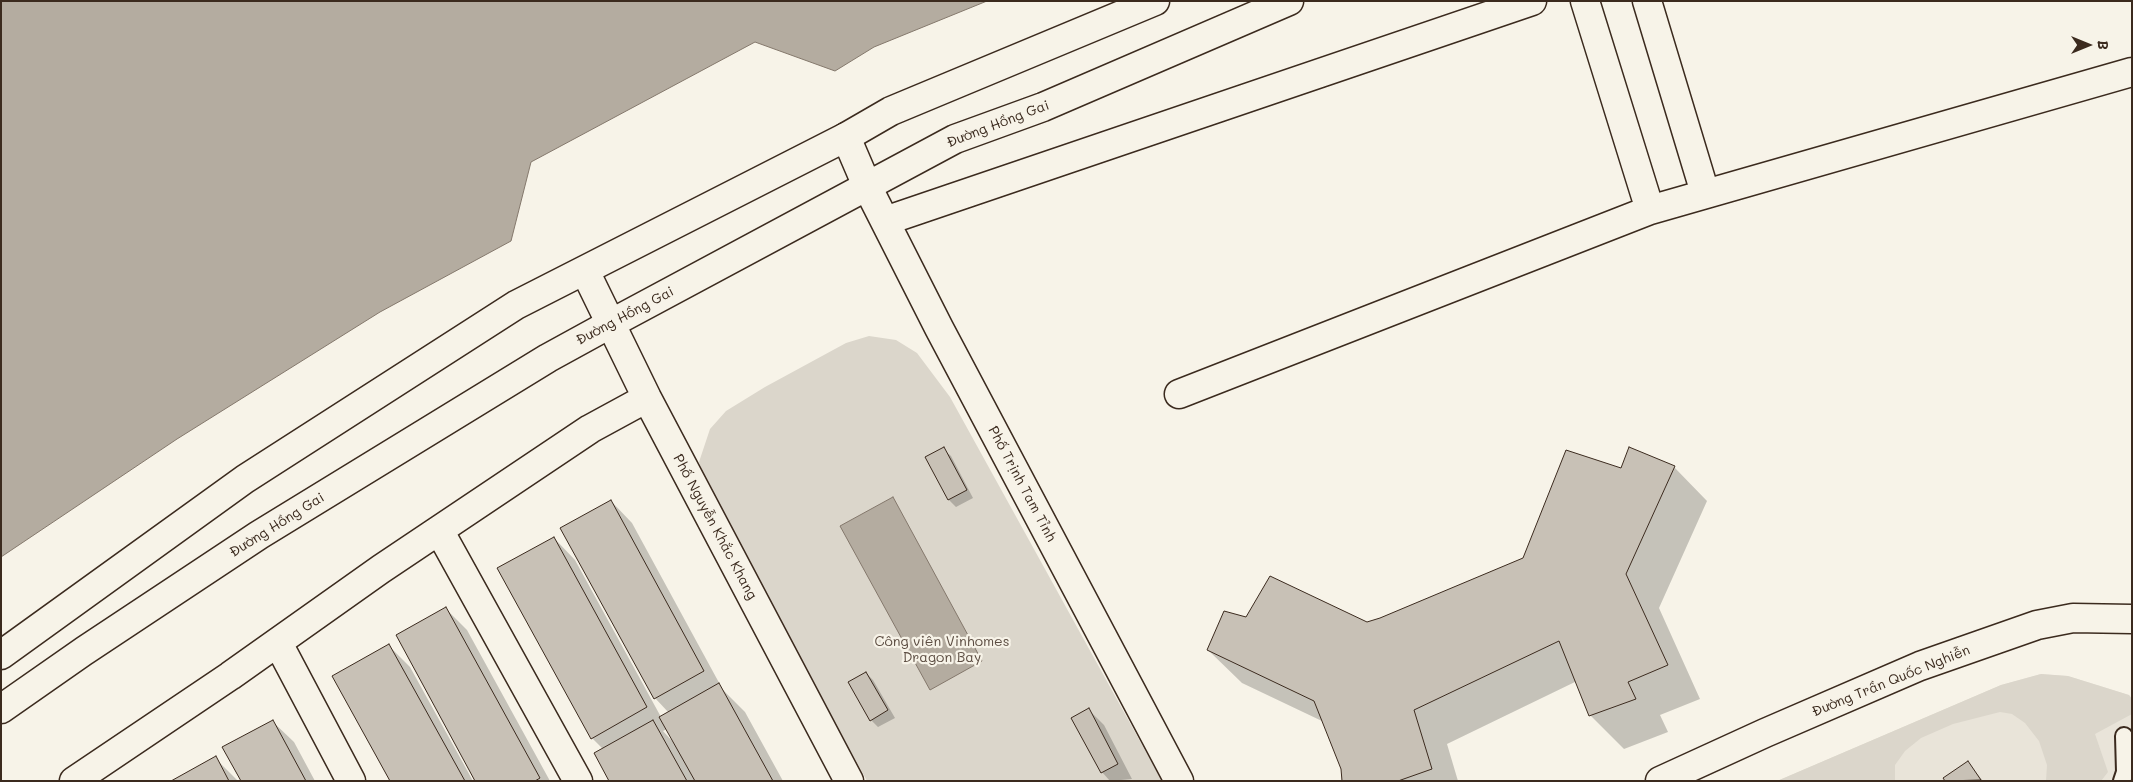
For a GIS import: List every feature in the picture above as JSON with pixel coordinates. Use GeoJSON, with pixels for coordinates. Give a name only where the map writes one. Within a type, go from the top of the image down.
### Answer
{"type":"FeatureCollection","features":[{"type":"Feature","properties":{"kind":"street"},"geometry":{"type":"LineString","coordinates":[[1,654],[245,479],[516,305],[846,137],[891,111],[1155,1]]}},
{"type":"Feature","properties":{"kind":"street","name":"Đường Hồng Gai"},"geometry":{"type":"LineString","coordinates":[[1,709],[84,651],[259,535],[540,363],[610,324],[955,139],[1042,107],[1289,1]]}},
{"type":"Feature","properties":{"kind":"street"},"geometry":{"type":"LineString","coordinates":[[885,221],[1532,1]]}},
{"type":"Feature","properties":{"kind":"street"},"geometry":{"type":"LineString","coordinates":[[1585,1],[1650,210]]}},
{"type":"Feature","properties":{"kind":"street"},"geometry":{"type":"LineString","coordinates":[[1647,1],[1705,193]]}},
{"type":"Feature","properties":{"kind":"street"},"geometry":{"type":"LineString","coordinates":[[1179,394],[1650,210],[2132,72]]}},
{"type":"Feature","properties":{"kind":"street"},"geometry":{"type":"LineString","coordinates":[[846,137],[867,186]]}},
{"type":"Feature","properties":{"kind":"street","name":"Phố Trịnh Tam Tỉnh"},"geometry":{"type":"LineString","coordinates":[[867,186],[1179,781]]}},
{"type":"Feature","properties":{"kind":"street","name":"Phố Nguyễn Khắc Khang"},"geometry":{"type":"LineString","coordinates":[[585,271],[647,398],[849,781]]}},
{"type":"Feature","properties":{"kind":"street"},"geometry":{"type":"LineString","coordinates":[[88,776],[439,530],[590,429],[647,398]]}},
{"type":"Feature","properties":{"kind":"street"},"geometry":{"type":"LineString","coordinates":[[439,530],[578,781]]}},
{"type":"Feature","properties":{"kind":"street","name":"Đường Trần Quốc Nghiễn"},"geometry":{"type":"LineString","coordinates":[[1670,779],[1920,666],[2037,625],[2073,618],[2132,619]]}},
{"type":"Feature","properties":{"kind":"street"},"geometry":{"type":"LineString","coordinates":[[278,643],[351,781]]}},
{"type":"Feature","properties":{"kind":"lane"},"geometry":{"type":"LineString","coordinates":[[2122,781],[2125,772],[2124,736]]}},
{"type":"Feature","properties":{"kind":"shaded area"},"geometry":{"type":"Polygon","coordinates":[[[1,1],[987,1],[874,47],[835,71],[755,42],[531,162],[511,241],[380,312],[177,439],[1,557],[1,1]]]}},
{"type":"Feature","properties":{"kind":"shaded area"},"geometry":{"type":"Polygon","coordinates":[[[893,497],[982,661],[930,690],[840,526],[893,497]]]}},
{"type":"Feature","properties":{"kind":"shaded area"},"geometry":{"type":"Polygon","coordinates":[[[2041,674],[2068,676],[2129,695],[2132,699],[2132,781],[1777,781],[2001,685],[2041,674]]]}},
{"type":"Feature","properties":{"kind":"green space","name":"Công viên Vinhomes Dragon Bay"},"geometry":{"type":"Polygon","coordinates":[[[869,336],[896,340],[917,353],[950,397],[1162,781],[867,781],[751,569],[704,479],[699,462],[710,429],[726,411],[765,387],[846,343],[869,336]]]}},
{"type":"Feature","properties":{"kind":"green space"},"geometry":{"type":"Polygon","coordinates":[[[2041,674],[2068,676],[2129,695],[2132,699],[2132,714],[2095,734],[2108,772],[2101,781],[2046,781],[2047,765],[2039,741],[2025,723],[2012,714],[2000,712],[1953,724],[1921,738],[1905,751],[1895,765],[1895,781],[1777,781],[2001,685],[2041,674]]]}},
{"type":"Feature","properties":{"kind":"building"},"geometry":{"type":"Polygon","coordinates":[[[944,447],[967,490],[948,500],[925,457],[944,447]]]}},
{"type":"Feature","properties":{"kind":"building"},"geometry":{"type":"Polygon","coordinates":[[[1629,447],[1675,466],[1626,574],[1668,665],[1628,682],[1636,699],[1589,716],[1559,641],[1414,710],[1432,769],[1398,781],[1342,781],[1341,769],[1314,701],[1207,650],[1224,611],[1246,617],[1270,576],[1367,622],[1523,558],[1566,450],[1621,468],[1629,447]]]}},
{"type":"Feature","properties":{"kind":"building"},"geometry":{"type":"Polygon","coordinates":[[[611,500],[704,671],[654,699],[560,528],[611,500]]]}},
{"type":"Feature","properties":{"kind":"building"},"geometry":{"type":"Polygon","coordinates":[[[554,537],[647,707],[591,739],[497,568],[554,537]]]}},
{"type":"Feature","properties":{"kind":"building"},"geometry":{"type":"Polygon","coordinates":[[[446,607],[540,778],[535,781],[475,781],[396,635],[446,607]]]}},
{"type":"Feature","properties":{"kind":"building"},"geometry":{"type":"Polygon","coordinates":[[[389,644],[465,781],[390,781],[332,676],[389,644]]]}},
{"type":"Feature","properties":{"kind":"building"},"geometry":{"type":"Polygon","coordinates":[[[866,672],[888,710],[870,721],[848,682],[866,672]]]}},
{"type":"Feature","properties":{"kind":"building"},"geometry":{"type":"Polygon","coordinates":[[[719,683],[773,781],[695,781],[659,717],[719,683]]]}},
{"type":"Feature","properties":{"kind":"building"},"geometry":{"type":"Polygon","coordinates":[[[1089,708],[1118,764],[1101,773],[1071,718],[1089,708]]]}},
{"type":"Feature","properties":{"kind":"building"},"geometry":{"type":"Polygon","coordinates":[[[273,720],[306,781],[241,781],[222,747],[273,720]]]}},
{"type":"Feature","properties":{"kind":"building"},"geometry":{"type":"Polygon","coordinates":[[[653,720],[687,781],[609,781],[594,753],[653,720]]]}},
{"type":"Feature","properties":{"kind":"building"},"geometry":{"type":"Polygon","coordinates":[[[216,756],[229,781],[171,781],[216,756]]]}},
{"type":"Feature","properties":{"kind":"building"},"geometry":{"type":"Polygon","coordinates":[[[1968,761],[1981,780],[1945,781],[1943,778],[1968,761]]]}}]}
